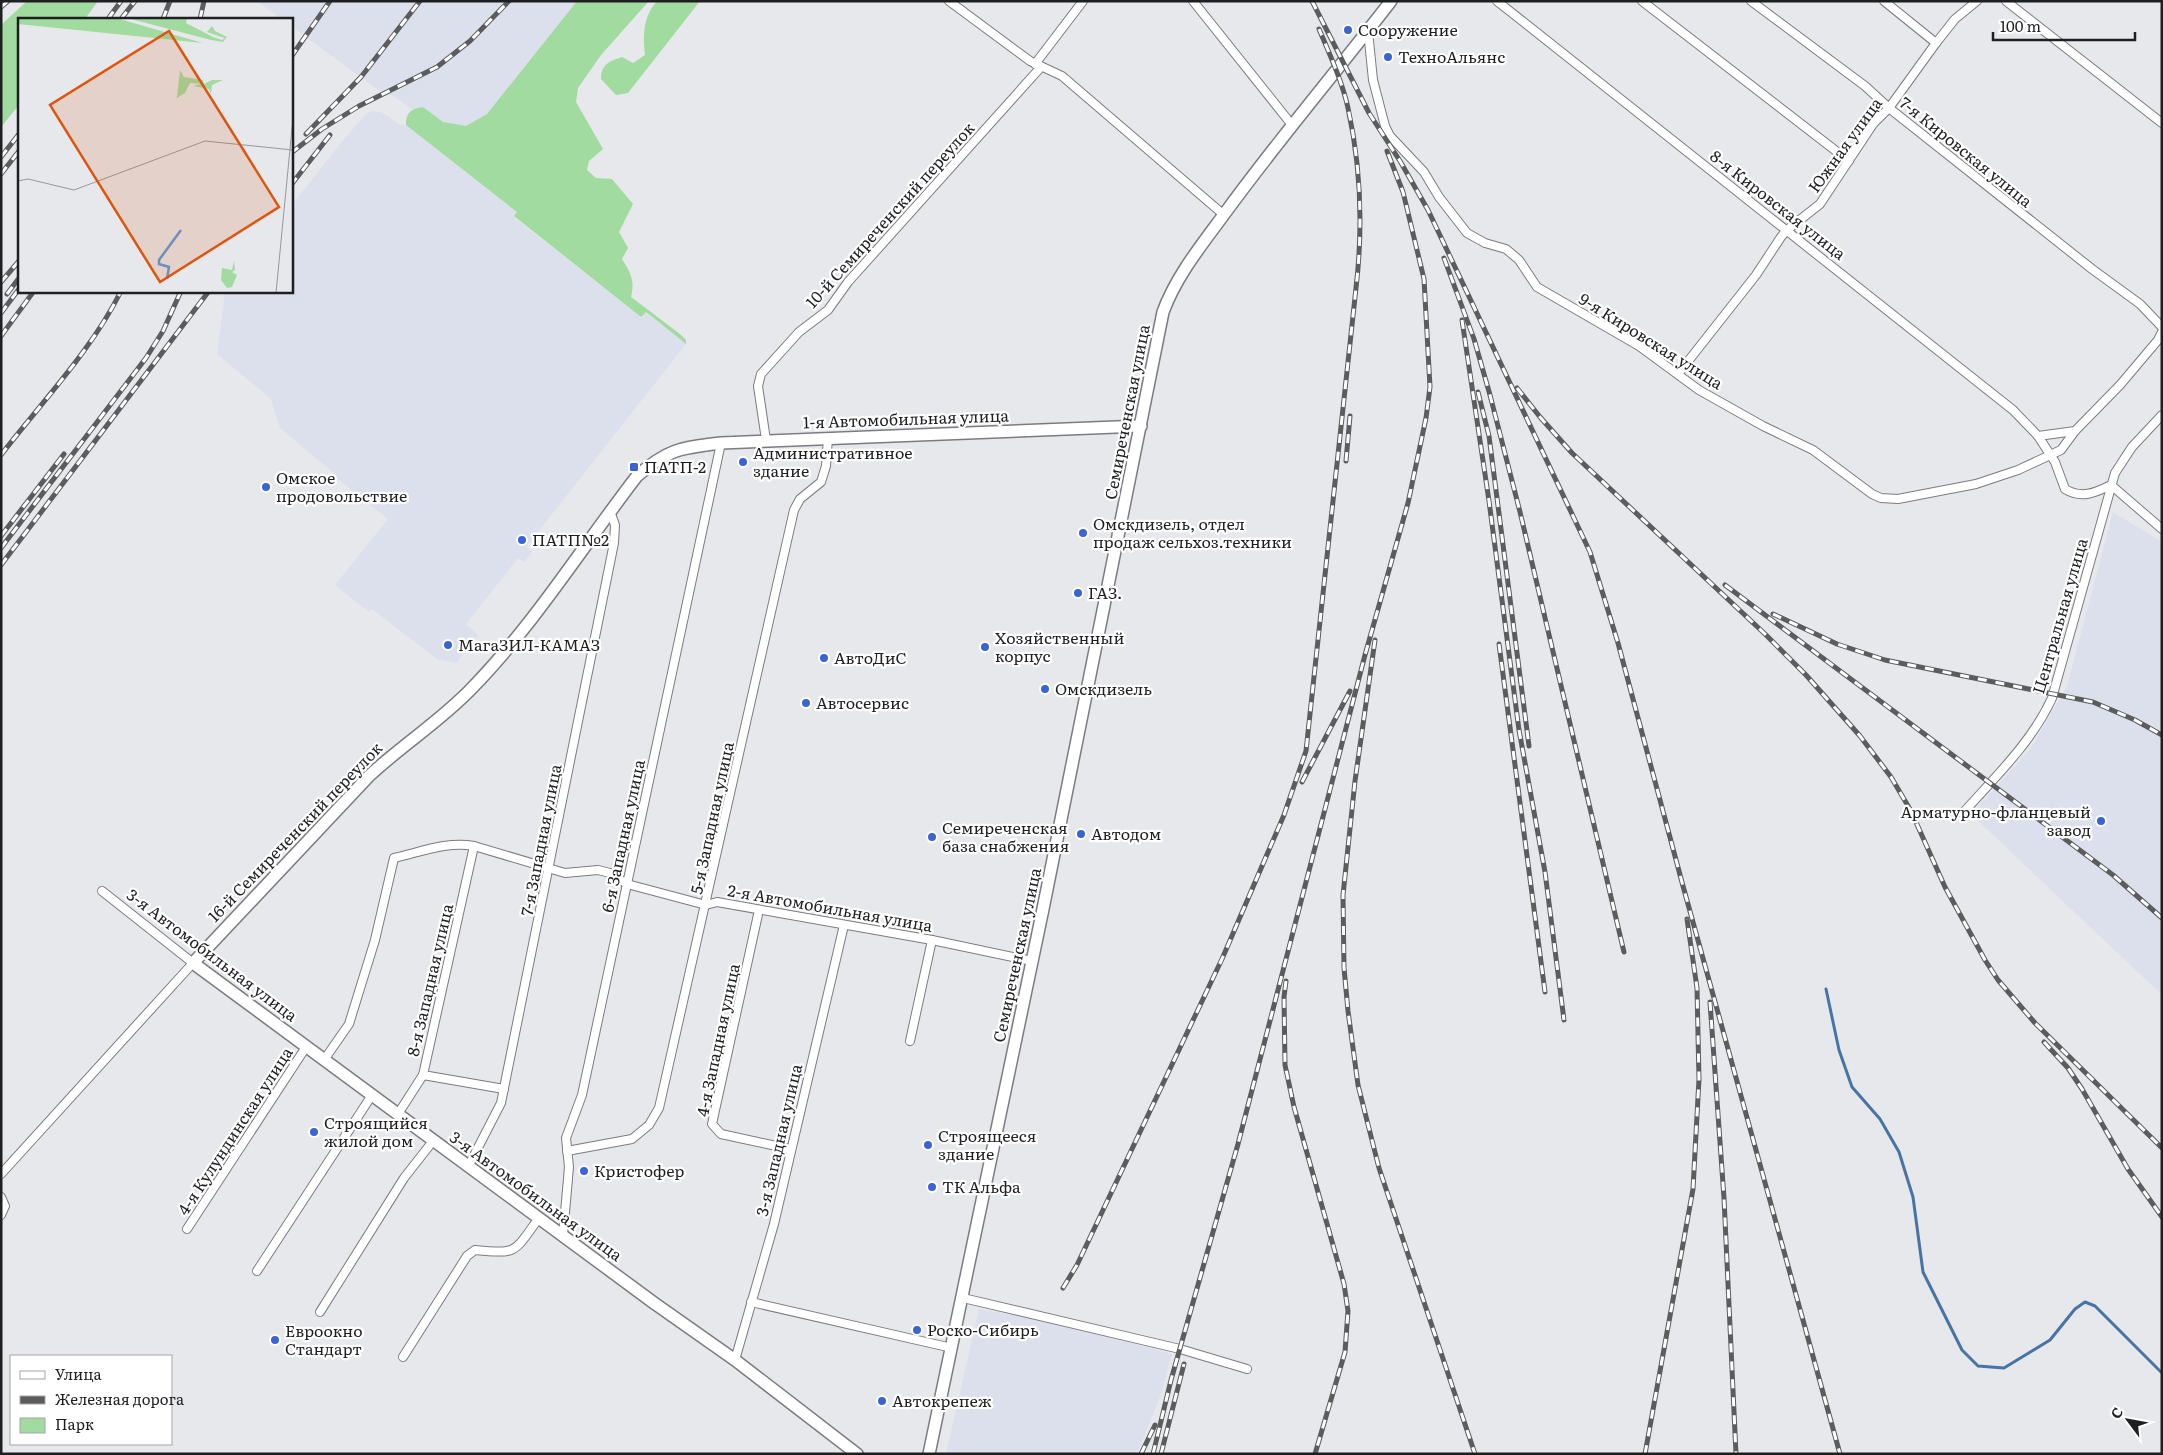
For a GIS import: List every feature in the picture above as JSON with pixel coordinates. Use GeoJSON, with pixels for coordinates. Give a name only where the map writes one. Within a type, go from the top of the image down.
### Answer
{"type":"FeatureCollection","features":[{"type":"Feature","properties":{"kind":"street"},"geometry":{"type":"LineString","coordinates":[[950,1],[1038,66],[1053,71],[1068,81],[1224,215]]}},
{"type":"Feature","properties":{"kind":"street","name":"10-й Семиреченский переулок"},"geometry":{"type":"LineString","coordinates":[[766,440],[758,386],[761,374],[799,332],[828,310],[848,282],[1038,66],[1083,1]]}},
{"type":"Feature","properties":{"kind":"street"},"geometry":{"type":"LineString","coordinates":[[1193,1],[1292,125]]}},
{"type":"Feature","properties":{"kind":"street","name":"Семиреченская улица"},"geometry":{"type":"LineString","coordinates":[[929,1454],[963,1298],[1160,329],[1168,300],[1184,270],[1224,215],[1292,125],[1391,1]]}},
{"type":"Feature","properties":{"kind":"street","name":"8-я Кировская улица"},"geometry":{"type":"LineString","coordinates":[[1497,1],[2017,413],[2038,436],[2050,454],[2065,489],[2071,493],[2087,494],[2111,485]]}},
{"type":"Feature","properties":{"kind":"street"},"geometry":{"type":"LineString","coordinates":[[1642,1],[1849,161]]}},
{"type":"Feature","properties":{"kind":"street","name":"7-я Кировская улица"},"geometry":{"type":"LineString","coordinates":[[1752,1],[1865,86],[1889,108],[2092,269],[2140,304],[2162,327]]}},
{"type":"Feature","properties":{"kind":"street"},"geometry":{"type":"LineString","coordinates":[[1884,1],[1936,42]]}},
{"type":"Feature","properties":{"kind":"street","name":"Южная улица"},"geometry":{"type":"LineString","coordinates":[[1678,374],[1756,275],[1787,230],[1820,204],[1873,124],[1889,108],[1936,42],[1956,19],[1977,1]]}},
{"type":"Feature","properties":{"kind":"street"},"geometry":{"type":"LineString","coordinates":[[2006,1],[2162,123]]}},
{"type":"Feature","properties":{"kind":"street","name":"9-я Кировская улица"},"geometry":{"type":"LineString","coordinates":[[1368,31],[1373,80],[1385,126],[1390,136],[1424,172],[1439,197],[1467,234],[1485,243],[1506,249],[1519,260],[1537,287],[1639,346],[1715,399],[1763,426],[1813,450],[1872,494],[1881,498],[1898,499],[1976,484],[2018,470],[2050,454]]}},
{"type":"Feature","properties":{"kind":"street"},"geometry":{"type":"LineString","coordinates":[[2050,454],[2065,446],[2075,431],[2120,385],[2158,340],[2162,332]]}},
{"type":"Feature","properties":{"kind":"street","name":"Центральная улица"},"geometry":{"type":"LineString","coordinates":[[1963,813],[2010,761],[2046,710],[2052,698],[2111,485],[2123,458],[2162,415]]}},
{"type":"Feature","properties":{"kind":"street","name":"1-я Автомобильная улица"},"geometry":{"type":"LineString","coordinates":[[672,451],[721,443],[766,440],[1141,426]]}},
{"type":"Feature","properties":{"kind":"street"},"geometry":{"type":"LineString","coordinates":[[2038,436],[2075,431]]}},
{"type":"Feature","properties":{"kind":"street","name":"5-я Западная улица"},"geometry":{"type":"LineString","coordinates":[[567,1151],[632,1138],[649,1125],[659,1108],[794,510],[800,499],[820,482],[826,466],[828,438]]}},
{"type":"Feature","properties":{"kind":"street","name":"6-я Западная улица"},"geometry":{"type":"LineString","coordinates":[[562,1235],[569,1167],[566,1138],[582,1095],[721,443]]}},
{"type":"Feature","properties":{"kind":"street","name":"16-й Семиреченский переулок"},"geometry":{"type":"LineString","coordinates":[[1,1174],[193,963],[368,776],[472,689],[507,651],[637,476],[656,460],[672,451]]}},
{"type":"Feature","properties":{"kind":"street"},"geometry":{"type":"LineString","coordinates":[[2111,485],[2162,529]]}},
{"type":"Feature","properties":{"kind":"street","name":"7-я Западная улица"},"geometry":{"type":"LineString","coordinates":[[468,1167],[501,1103],[614,543],[615,525],[610,511]]}},
{"type":"Feature","properties":{"kind":"street","name":"2-я Автомобильная улица"},"geometry":{"type":"LineString","coordinates":[[324,1060],[349,1024],[375,940],[394,858],[445,845],[462,843],[564,873],[598,870],[610,873],[627,884],[706,905],[717,902],[932,940],[1032,961]]}},
{"type":"Feature","properties":{"kind":"street","name":"8-я Западная улица"},"geometry":{"type":"LineString","coordinates":[[398,1114],[423,1075],[474,846]]}},
{"type":"Feature","properties":{"kind":"street","name":"3-я Автомобильная улица"},"geometry":{"type":"LineString","coordinates":[[102,891],[193,963],[468,1167],[735,1360],[857,1454]]}},
{"type":"Feature","properties":{"kind":"street","name":"4-я Западная улица"},"geometry":{"type":"LineString","coordinates":[[759,910],[712,1124],[721,1134],[790,1149]]}},
{"type":"Feature","properties":{"kind":"street","name":"3-я Западная улица"},"geometry":{"type":"LineString","coordinates":[[735,1360],[774,1224],[790,1149],[844,925]]}},
{"type":"Feature","properties":{"kind":"street"},"geometry":{"type":"LineString","coordinates":[[910,1041],[932,940]]}},
{"type":"Feature","properties":{"kind":"street","name":"4-я Кулундинская улица"},"geometry":{"type":"LineString","coordinates":[[186,1229],[306,1047]]}},
{"type":"Feature","properties":{"kind":"street"},"geometry":{"type":"LineString","coordinates":[[423,1075],[504,1089]]}},
{"type":"Feature","properties":{"kind":"street"},"geometry":{"type":"LineString","coordinates":[[258,1271],[372,1095]]}},
{"type":"Feature","properties":{"kind":"street"},"geometry":{"type":"LineString","coordinates":[[320,1312],[404,1178],[434,1141]]}},
{"type":"Feature","properties":{"kind":"street"},"geometry":{"type":"LineString","coordinates":[[1,1197],[5,1206],[1,1215]]}},
{"type":"Feature","properties":{"kind":"street"},"geometry":{"type":"LineString","coordinates":[[403,1357],[467,1256],[474,1250],[505,1253],[515,1250],[539,1218]]}},
{"type":"Feature","properties":{"kind":"street"},"geometry":{"type":"LineString","coordinates":[[963,1298],[1180,1349],[1247,1369]]}},
{"type":"Feature","properties":{"kind":"street"},"geometry":{"type":"LineString","coordinates":[[751,1302],[952,1348]]}},
{"type":"Feature","properties":{"kind":"shaded area"},"geometry":{"type":"Polygon","coordinates":[[[257,1],[577,1],[462,146],[395,97],[378,90],[292,27],[292,18],[280,18],[257,1]]]}},
{"type":"Feature","properties":{"kind":"shaded area"},"geometry":{"type":"Polygon","coordinates":[[[381,112],[399,124],[406,125],[517,212],[514,217],[641,317],[645,312],[686,344],[526,547],[532,552],[524,563],[518,558],[466,624],[478,635],[456,663],[437,659],[372,609],[369,612],[335,585],[388,519],[334,476],[335,474],[280,428],[271,399],[217,354],[225,292],[292,292],[292,205],[367,113],[381,112]]]}},
{"type":"Feature","properties":{"kind":"shaded area"},"geometry":{"type":"Polygon","coordinates":[[[2113,512],[2162,542],[2162,995],[1973,816],[1977,808],[2031,748],[2067,686],[2113,512]]]}},
{"type":"Feature","properties":{"kind":"shaded area"},"geometry":{"type":"Polygon","coordinates":[[[979,1309],[1052,1322],[1172,1354],[1161,1394],[1137,1454],[946,1454],[979,1309]]]}},
{"type":"Feature","properties":{"kind":"green space"},"geometry":{"type":"Polygon","coordinates":[[[27,1],[98,1],[86,18],[18,18],[18,106],[1,127],[1,25],[27,1]]]}},
{"type":"Feature","properties":{"kind":"green space"},"geometry":{"type":"Polygon","coordinates":[[[577,1],[649,1],[601,55],[578,88],[576,102],[603,149],[589,161],[587,170],[596,178],[612,179],[633,204],[619,232],[628,248],[622,259],[631,277],[633,286],[631,297],[680,334],[686,340],[686,344],[646,312],[641,317],[514,216],[517,212],[406,125],[408,114],[415,109],[423,107],[443,122],[466,126],[487,114],[577,1]]]}},
{"type":"Feature","properties":{"kind":"green space"},"geometry":{"type":"Polygon","coordinates":[[[657,1],[700,1],[628,93],[616,95],[601,79],[604,67],[618,58],[622,57],[633,63],[645,55],[645,26],[649,13],[657,1]]]}},
{"type":"Feature","properties":{"kind":"waterway"},"geometry":{"type":"LineString","coordinates":[[1826,989],[1839,1050],[1852,1087],[1880,1119],[1899,1152],[1913,1197],[1923,1272],[1962,1350],[1978,1366],[2004,1368],[2050,1340],[2075,1309],[2085,1302],[2095,1306],[2162,1373]]}},
{"type":"Feature","properties":{"kind":"railway"},"geometry":{"type":"LineString","coordinates":[[1,7],[8,1]]}},
{"type":"Feature","properties":{"kind":"railway"},"geometry":{"type":"LineString","coordinates":[[109,18],[121,1]]}},
{"type":"Feature","properties":{"kind":"railway"},"geometry":{"type":"LineString","coordinates":[[122,18],[135,1]]}},
{"type":"Feature","properties":{"kind":"railway"},"geometry":{"type":"LineString","coordinates":[[163,18],[170,1]]}},
{"type":"Feature","properties":{"kind":"railway"},"geometry":{"type":"LineString","coordinates":[[200,18],[204,1]]}},
{"type":"Feature","properties":{"kind":"railway"},"geometry":{"type":"LineString","coordinates":[[292,56],[330,1]]}},
{"type":"Feature","properties":{"kind":"railway"},"geometry":{"type":"LineString","coordinates":[[306,134],[361,77],[420,1]]}},
{"type":"Feature","properties":{"kind":"railway"},"geometry":{"type":"LineString","coordinates":[[292,152],[322,129],[359,106],[437,67],[470,41],[509,1]]}},
{"type":"Feature","properties":{"kind":"railway"},"geometry":{"type":"LineString","coordinates":[[1312,1],[1369,113],[1400,161],[1428,210],[1590,552],[1618,643],[1840,1454]]}},
{"type":"Feature","properties":{"kind":"railway"},"geometry":{"type":"LineString","coordinates":[[1063,1288],[1077,1265],[1222,959],[1284,815],[1306,751],[1360,243],[1358,175],[1348,108],[1339,78],[1319,29]]}},
{"type":"Feature","properties":{"kind":"railway"},"geometry":{"type":"LineString","coordinates":[[1,157],[18,135]]}},
{"type":"Feature","properties":{"kind":"railway"},"geometry":{"type":"LineString","coordinates":[[292,184],[330,135]]}},
{"type":"Feature","properties":{"kind":"railway"},"geometry":{"type":"LineString","coordinates":[[1153,1454],[1171,1380],[1238,1144],[1365,655],[1408,503],[1426,418],[1430,387],[1424,279],[1403,192],[1387,151]]}},
{"type":"Feature","properties":{"kind":"railway"},"geometry":{"type":"LineString","coordinates":[[1,174],[18,152]]}},
{"type":"Feature","properties":{"kind":"railway"},"geometry":{"type":"LineString","coordinates":[[1444,258],[1474,339],[1490,395],[1520,512],[1624,952]]}},
{"type":"Feature","properties":{"kind":"railway"},"geometry":{"type":"LineString","coordinates":[[1,282],[18,262]]}},
{"type":"Feature","properties":{"kind":"railway"},"geometry":{"type":"LineString","coordinates":[[7,294],[18,279]]}},
{"type":"Feature","properties":{"kind":"railway"},"geometry":{"type":"LineString","coordinates":[[1,313],[18,290]]}},
{"type":"Feature","properties":{"kind":"railway"},"geometry":{"type":"LineString","coordinates":[[1,336],[33,292]]}},
{"type":"Feature","properties":{"kind":"railway"},"geometry":{"type":"LineString","coordinates":[[1,455],[81,355],[96,334],[120,292]]}},
{"type":"Feature","properties":{"kind":"railway"},"geometry":{"type":"LineString","coordinates":[[1,548],[146,358],[163,331],[181,292]]}},
{"type":"Feature","properties":{"kind":"railway"},"geometry":{"type":"LineString","coordinates":[[1,565],[208,292]]}},
{"type":"Feature","properties":{"kind":"railway"},"geometry":{"type":"LineString","coordinates":[[1462,320],[1489,501],[1519,730],[1545,872],[1564,1020]]}},
{"type":"Feature","properties":{"kind":"railway"},"geometry":{"type":"LineString","coordinates":[[1517,388],[1572,453],[1765,634],[1806,675],[1860,736],[1891,777],[1911,811],[1945,887],[1998,980],[2035,1023],[2162,1148]]}},
{"type":"Feature","properties":{"kind":"railway"},"geometry":{"type":"LineString","coordinates":[[1478,392],[1489,436],[1529,746]]}},
{"type":"Feature","properties":{"kind":"railway"},"geometry":{"type":"LineString","coordinates":[[1346,461],[1350,416]]}},
{"type":"Feature","properties":{"kind":"railway"},"geometry":{"type":"LineString","coordinates":[[1,536],[64,454]]}},
{"type":"Feature","properties":{"kind":"railway"},"geometry":{"type":"LineString","coordinates":[[1725,585],[2113,875],[2162,918]]}},
{"type":"Feature","properties":{"kind":"railway"},"geometry":{"type":"LineString","coordinates":[[1773,614],[1837,644],[1885,660],[2093,702],[2135,720],[2162,735]]}},
{"type":"Feature","properties":{"kind":"railway"},"geometry":{"type":"LineString","coordinates":[[1375,640],[1355,781],[1343,895],[1344,968],[1348,1011],[1358,1085],[1379,1168],[1475,1454]]}},
{"type":"Feature","properties":{"kind":"railway"},"geometry":{"type":"LineString","coordinates":[[1499,644],[1545,992]]}},
{"type":"Feature","properties":{"kind":"railway"},"geometry":{"type":"LineString","coordinates":[[1302,782],[1350,691]]}},
{"type":"Feature","properties":{"kind":"railway"},"geometry":{"type":"LineString","coordinates":[[1645,1454],[1693,1189],[1699,1079],[1697,988],[1687,919]]}},
{"type":"Feature","properties":{"kind":"railway"},"geometry":{"type":"LineString","coordinates":[[1286,981],[1284,997],[1285,1065],[1294,1107],[1344,1284],[1348,1311],[1345,1352],[1315,1454]]}},
{"type":"Feature","properties":{"kind":"railway"},"geometry":{"type":"LineString","coordinates":[[1710,1002],[1724,1198],[1736,1454]]}},
{"type":"Feature","properties":{"kind":"railway"},"geometry":{"type":"LineString","coordinates":[[2044,1042],[2068,1068],[2128,1169],[2162,1217]]}},
{"type":"Feature","properties":{"kind":"railway"},"geometry":{"type":"LineString","coordinates":[[1161,1454],[1184,1364]]}},
{"type":"Feature","properties":{"kind":"railway"},"geometry":{"type":"LineString","coordinates":[[1141,1454],[1155,1425]]}},
{"type":"Feature","properties":{"kind":"place","name":"Сооружение"},"geometry":{"type":"Point","coordinates":[1348,30]}},
{"type":"Feature","properties":{"kind":"place","name":"ТехноАльянс"},"geometry":{"type":"Point","coordinates":[1388,57]}},
{"type":"Feature","properties":{"kind":"place","name":"Административное здание"},"geometry":{"type":"Point","coordinates":[743,462]}},
{"type":"Feature","properties":{"kind":"place","name":"ПАТП-2"},"geometry":{"type":"Point","coordinates":[634,467]}},
{"type":"Feature","properties":{"kind":"place","name":"Омское продовольствие"},"geometry":{"type":"Point","coordinates":[266,487]}},
{"type":"Feature","properties":{"kind":"place","name":"Омскдизель, отдел продаж сельхоз.техники"},"geometry":{"type":"Point","coordinates":[1083,533]}},
{"type":"Feature","properties":{"kind":"place","name":"ПАТП№2"},"geometry":{"type":"Point","coordinates":[522,540]}},
{"type":"Feature","properties":{"kind":"place","name":"ГАЗ."},"geometry":{"type":"Point","coordinates":[1078,593]}},
{"type":"Feature","properties":{"kind":"place","name":"МагаЗИЛ-КАМАЗ"},"geometry":{"type":"Point","coordinates":[448,645]}},
{"type":"Feature","properties":{"kind":"place","name":"Хозяйственный корпус"},"geometry":{"type":"Point","coordinates":[985,647]}},
{"type":"Feature","properties":{"kind":"place","name":"АвтоДиС"},"geometry":{"type":"Point","coordinates":[824,658]}},
{"type":"Feature","properties":{"kind":"place","name":"Омскдизель"},"geometry":{"type":"Point","coordinates":[1045,689]}},
{"type":"Feature","properties":{"kind":"place","name":"Автосервис"},"geometry":{"type":"Point","coordinates":[806,703]}},
{"type":"Feature","properties":{"kind":"place","name":"Арматурно-фланцевый завод"},"geometry":{"type":"Point","coordinates":[2101,821]}},
{"type":"Feature","properties":{"kind":"place","name":"Автодом"},"geometry":{"type":"Point","coordinates":[1081,834]}},
{"type":"Feature","properties":{"kind":"place","name":"Семиреченская база снабжения"},"geometry":{"type":"Point","coordinates":[932,837]}},
{"type":"Feature","properties":{"kind":"place","name":"Строящийся жилой дом"},"geometry":{"type":"Point","coordinates":[314,1132]}},
{"type":"Feature","properties":{"kind":"place","name":"Строящееся здание"},"geometry":{"type":"Point","coordinates":[928,1145]}},
{"type":"Feature","properties":{"kind":"place","name":"Кристофер"},"geometry":{"type":"Point","coordinates":[584,1171]}},
{"type":"Feature","properties":{"kind":"place","name":"ТК Альфа"},"geometry":{"type":"Point","coordinates":[932,1187]}},
{"type":"Feature","properties":{"kind":"place","name":"Роско-Сибирь"},"geometry":{"type":"Point","coordinates":[917,1330]}},
{"type":"Feature","properties":{"kind":"place","name":"Евроокно Стандарт"},"geometry":{"type":"Point","coordinates":[275,1340]}},
{"type":"Feature","properties":{"kind":"place","name":"Автокрепеж"},"geometry":{"type":"Point","coordinates":[882,1401]}}]}
